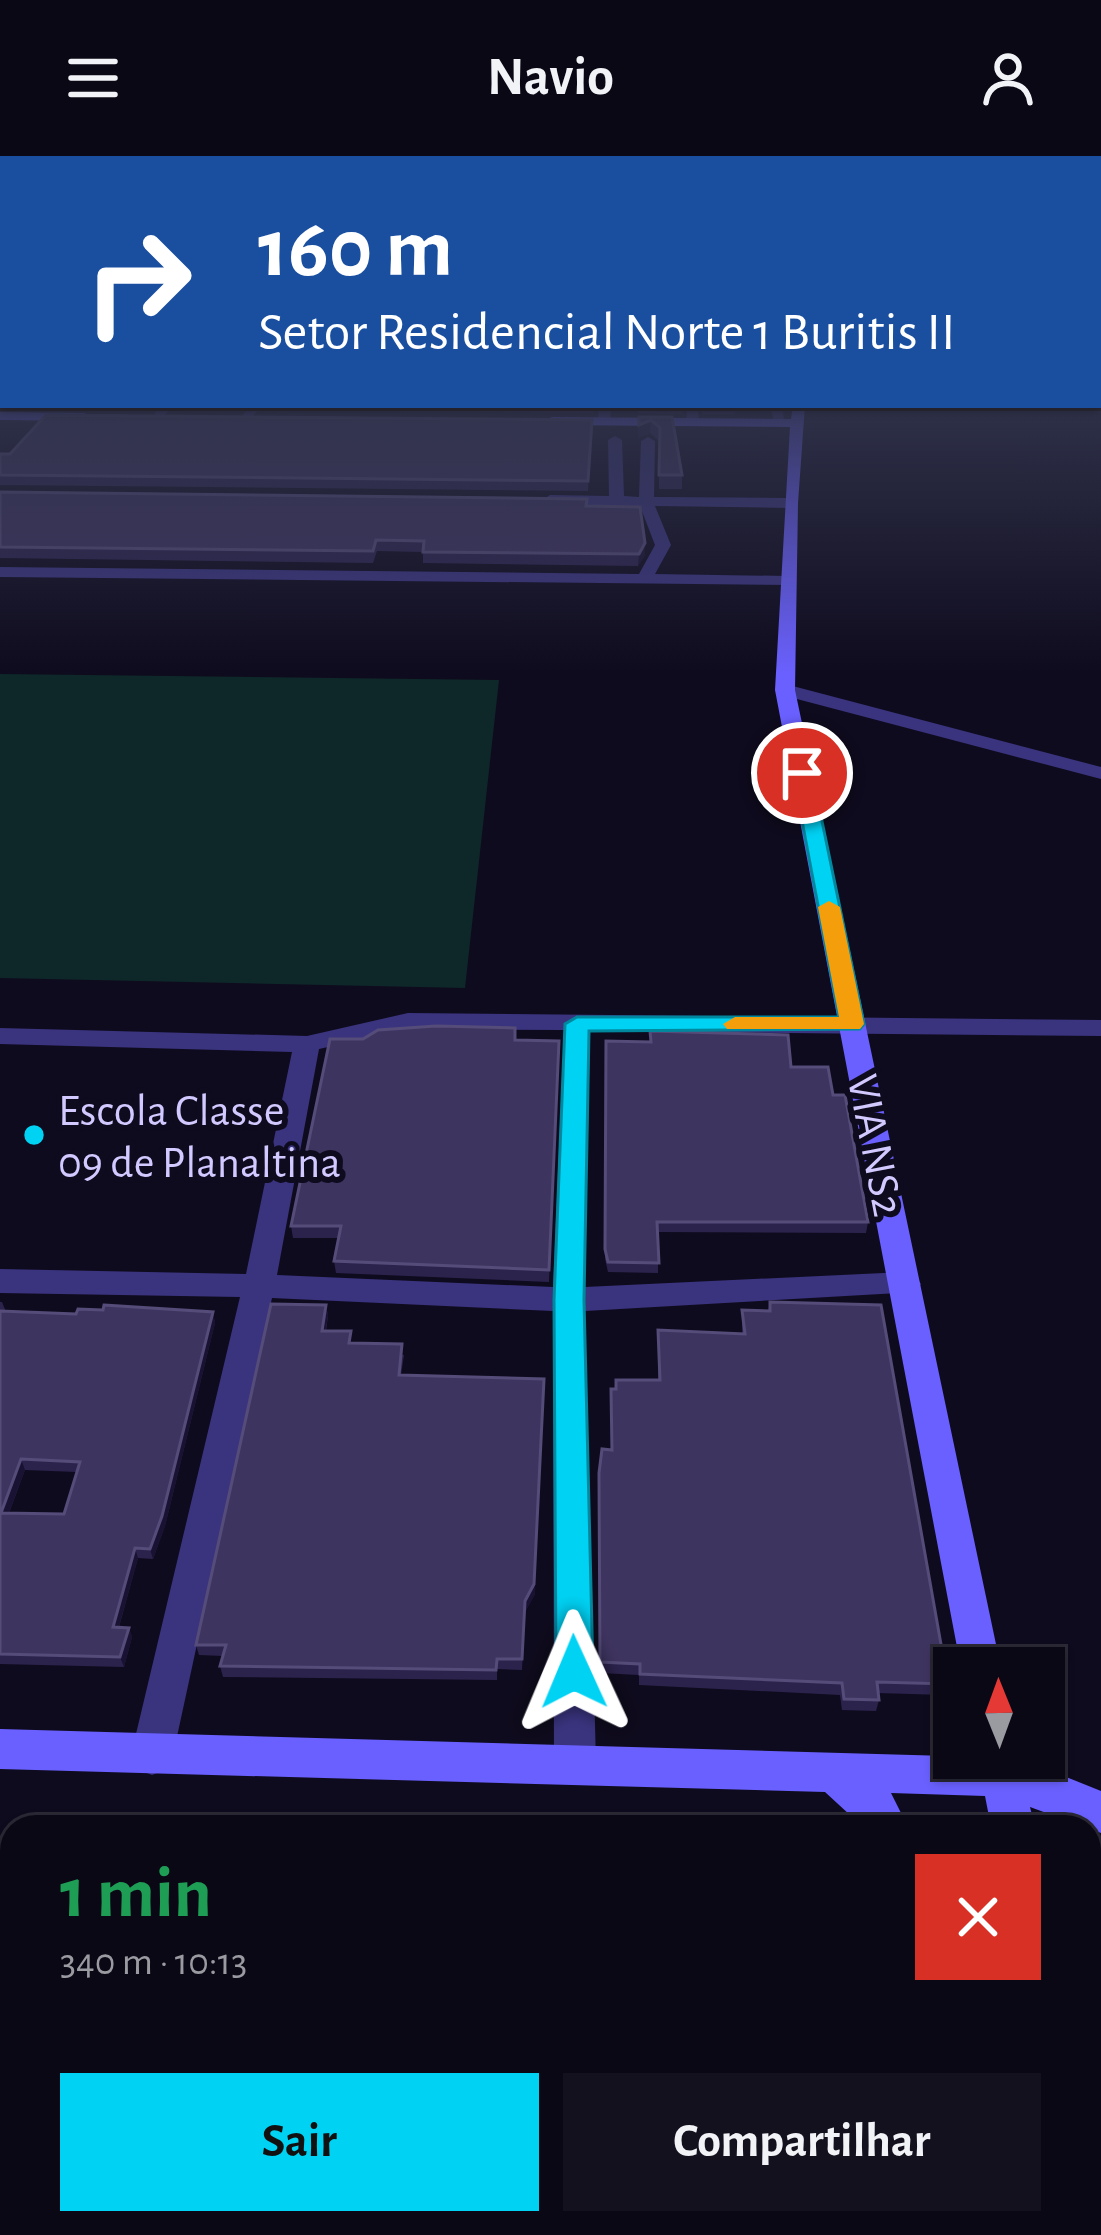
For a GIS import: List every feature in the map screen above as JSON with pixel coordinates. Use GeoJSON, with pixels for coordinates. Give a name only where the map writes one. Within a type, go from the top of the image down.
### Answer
{"type":"FeatureCollection","features":[{"type":"Feature","properties":{"kind":"street"},"geometry":{"type":"LineString","coordinates":[[616,480],[617,501]]}},
{"type":"Feature","properties":{"kind":"street"},"geometry":{"type":"LineString","coordinates":[[644,580],[663,544],[646,501],[647,480]]}},
{"type":"Feature","properties":{"kind":"street","name":"VIA NS2"},"geometry":{"type":"LineString","coordinates":[[792,480],[785,690],[977,1647]]}},
{"type":"Feature","properties":{"kind":"street"},"geometry":{"type":"LineString","coordinates":[[522,500],[790,503]]}},
{"type":"Feature","properties":{"kind":"street"},"geometry":{"type":"LineString","coordinates":[[0,572],[788,581]]}},
{"type":"Feature","properties":{"kind":"street"},"geometry":{"type":"LineString","coordinates":[[785,690],[1101,773]]}},
{"type":"Feature","properties":{"kind":"street"},"geometry":{"type":"LineString","coordinates":[[0,1036],[307,1044],[408,1022],[1101,1028]]}},
{"type":"Feature","properties":{"kind":"street"},"geometry":{"type":"LineString","coordinates":[[575,1765],[569,1300],[577,1024]]}},
{"type":"Feature","properties":{"kind":"street"},"geometry":{"type":"LineString","coordinates":[[152,1754],[259,1286],[307,1044]]}},
{"type":"Feature","properties":{"kind":"street"},"geometry":{"type":"LineString","coordinates":[[0,1280],[569,1300],[905,1284]]}},
{"type":"Feature","properties":{"kind":"street"},"geometry":{"type":"LineString","coordinates":[[0,1750],[575,1765],[933,1768]]}},
{"type":"Feature","properties":{"kind":"street"},"geometry":{"type":"LineString","coordinates":[[832,1770],[880,1815]]}},
{"type":"Feature","properties":{"kind":"street"},"geometry":{"type":"LineString","coordinates":[[1003,1779],[1011,1815]]}},
{"type":"Feature","properties":{"kind":"street"},"geometry":{"type":"LineString","coordinates":[[1028,1779],[1101,1812]]}},
{"type":"Feature","properties":{"kind":"green space"},"geometry":{"type":"Polygon","coordinates":[[[0,674],[499,680],[465,988],[0,978],[0,674]]]}},
{"type":"Feature","properties":{"kind":"building"},"geometry":{"type":"Polygon","coordinates":[[[0,492],[587,499],[586,506],[640,507],[645,543],[639,554],[423,552],[424,541],[376,540],[373,551],[0,547],[0,492]]]}},
{"type":"Feature","properties":{"kind":"building"},"geometry":{"type":"Polygon","coordinates":[[[515,1028],[515,1040],[559,1041],[549,1270],[334,1261],[341,1226],[291,1226],[330,1039],[363,1039],[378,1030],[515,1028]]]}},
{"type":"Feature","properties":{"kind":"building"},"geometry":{"type":"Polygon","coordinates":[[[650,1031],[788,1035],[791,1067],[828,1067],[833,1095],[845,1095],[868,1222],[657,1222],[659,1263],[608,1262],[606,1041],[651,1042],[650,1031]]]}},
{"type":"Feature","properties":{"kind":"building"},"geometry":{"type":"Polygon","coordinates":[[[770,1302],[881,1305],[941,1647],[933,1647],[933,1684],[877,1682],[879,1700],[844,1699],[842,1683],[640,1674],[640,1664],[600,1662],[599,1473],[602,1449],[612,1450],[611,1389],[616,1389],[616,1380],[660,1380],[658,1330],[745,1334],[742,1310],[770,1311],[770,1302]]]}},
{"type":"Feature","properties":{"kind":"building"},"geometry":{"type":"Polygon","coordinates":[[[271,1304],[326,1305],[322,1331],[351,1331],[349,1343],[402,1344],[399,1375],[544,1379],[534,1584],[525,1601],[522,1659],[497,1659],[496,1670],[220,1666],[226,1645],[196,1645],[271,1304]]]}},
{"type":"Feature","properties":{"kind":"building"},"geometry":{"type":"Polygon","coordinates":[[[104,1305],[213,1312],[162,1516],[150,1549],[135,1548],[113,1627],[129,1628],[120,1657],[0,1654],[0,1311],[76,1314],[78,1309],[103,1310],[104,1305]],[[21,1459],[1,1513],[64,1514],[80,1462],[21,1459]]]}},
{"type":"Feature","properties":{"kind":"slow traffic"},"geometry":{"type":"LineString","coordinates":[[735,1024],[852,1024],[829,907]]}},
{"type":"Feature","properties":{"kind":"place","name":"Escola Classe 09 de Planaltina"},"geometry":{"type":"Point","coordinates":[34,1135]}},
{"type":"Feature","properties":{"kind":"route"},"geometry":{"type":"LineString","coordinates":[[574,1672],[569,1300],[577,1024],[852,1024],[802,773]]}}]}
